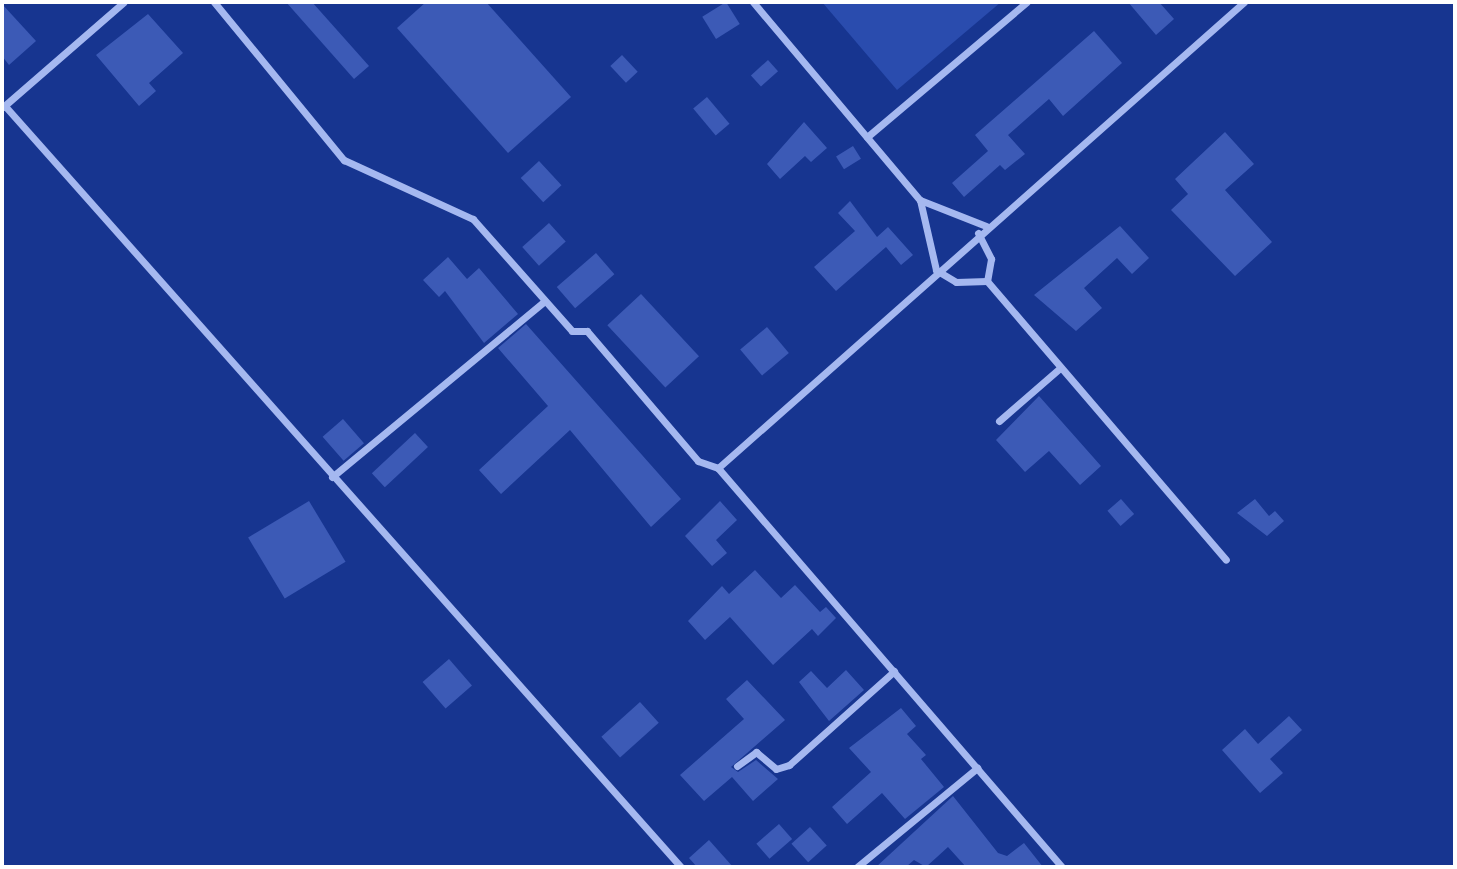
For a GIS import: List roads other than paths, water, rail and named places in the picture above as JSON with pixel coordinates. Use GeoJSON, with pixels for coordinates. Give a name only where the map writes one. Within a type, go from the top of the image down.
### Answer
{"type":"FeatureCollection","features":[{"type":"Feature","properties":{"kind":"street"},"geometry":{"type":"LineString","coordinates":[[5,106],[124,2]]}},
{"type":"Feature","properties":{"kind":"street"},"geometry":{"type":"LineString","coordinates":[[214,2],[344,160],[472,219],[572,331],[587,331],[698,461],[718,468],[1062,867]]}},
{"type":"Feature","properties":{"kind":"street"},"geometry":{"type":"LineString","coordinates":[[753,2],[920,201],[936,270],[956,282],[987,281]]}},
{"type":"Feature","properties":{"kind":"street"},"geometry":{"type":"LineString","coordinates":[[867,137],[1027,2]]}},
{"type":"Feature","properties":{"kind":"street"},"geometry":{"type":"LineString","coordinates":[[718,468],[936,270],[1244,2]]}},
{"type":"Feature","properties":{"kind":"street"},"geometry":{"type":"LineString","coordinates":[[2,94],[5,106],[681,867]]}},
{"type":"Feature","properties":{"kind":"street"},"geometry":{"type":"LineString","coordinates":[[920,201],[986,226]]}},
{"type":"Feature","properties":{"kind":"street"},"geometry":{"type":"LineString","coordinates":[[978,233],[991,259],[987,281]]}},
{"type":"Feature","properties":{"kind":"street"},"geometry":{"type":"LineString","coordinates":[[987,281],[1226,560]]}},
{"type":"Feature","properties":{"kind":"street"},"geometry":{"type":"LineString","coordinates":[[332,477],[545,301]]}},
{"type":"Feature","properties":{"kind":"street"},"geometry":{"type":"LineString","coordinates":[[999,421],[1060,368]]}},
{"type":"Feature","properties":{"kind":"street"},"geometry":{"type":"LineString","coordinates":[[737,766],[756,752],[776,769],[789,765],[894,671]]}},
{"type":"Feature","properties":{"kind":"street"},"geometry":{"type":"LineString","coordinates":[[857,867],[977,768]]}}]}
